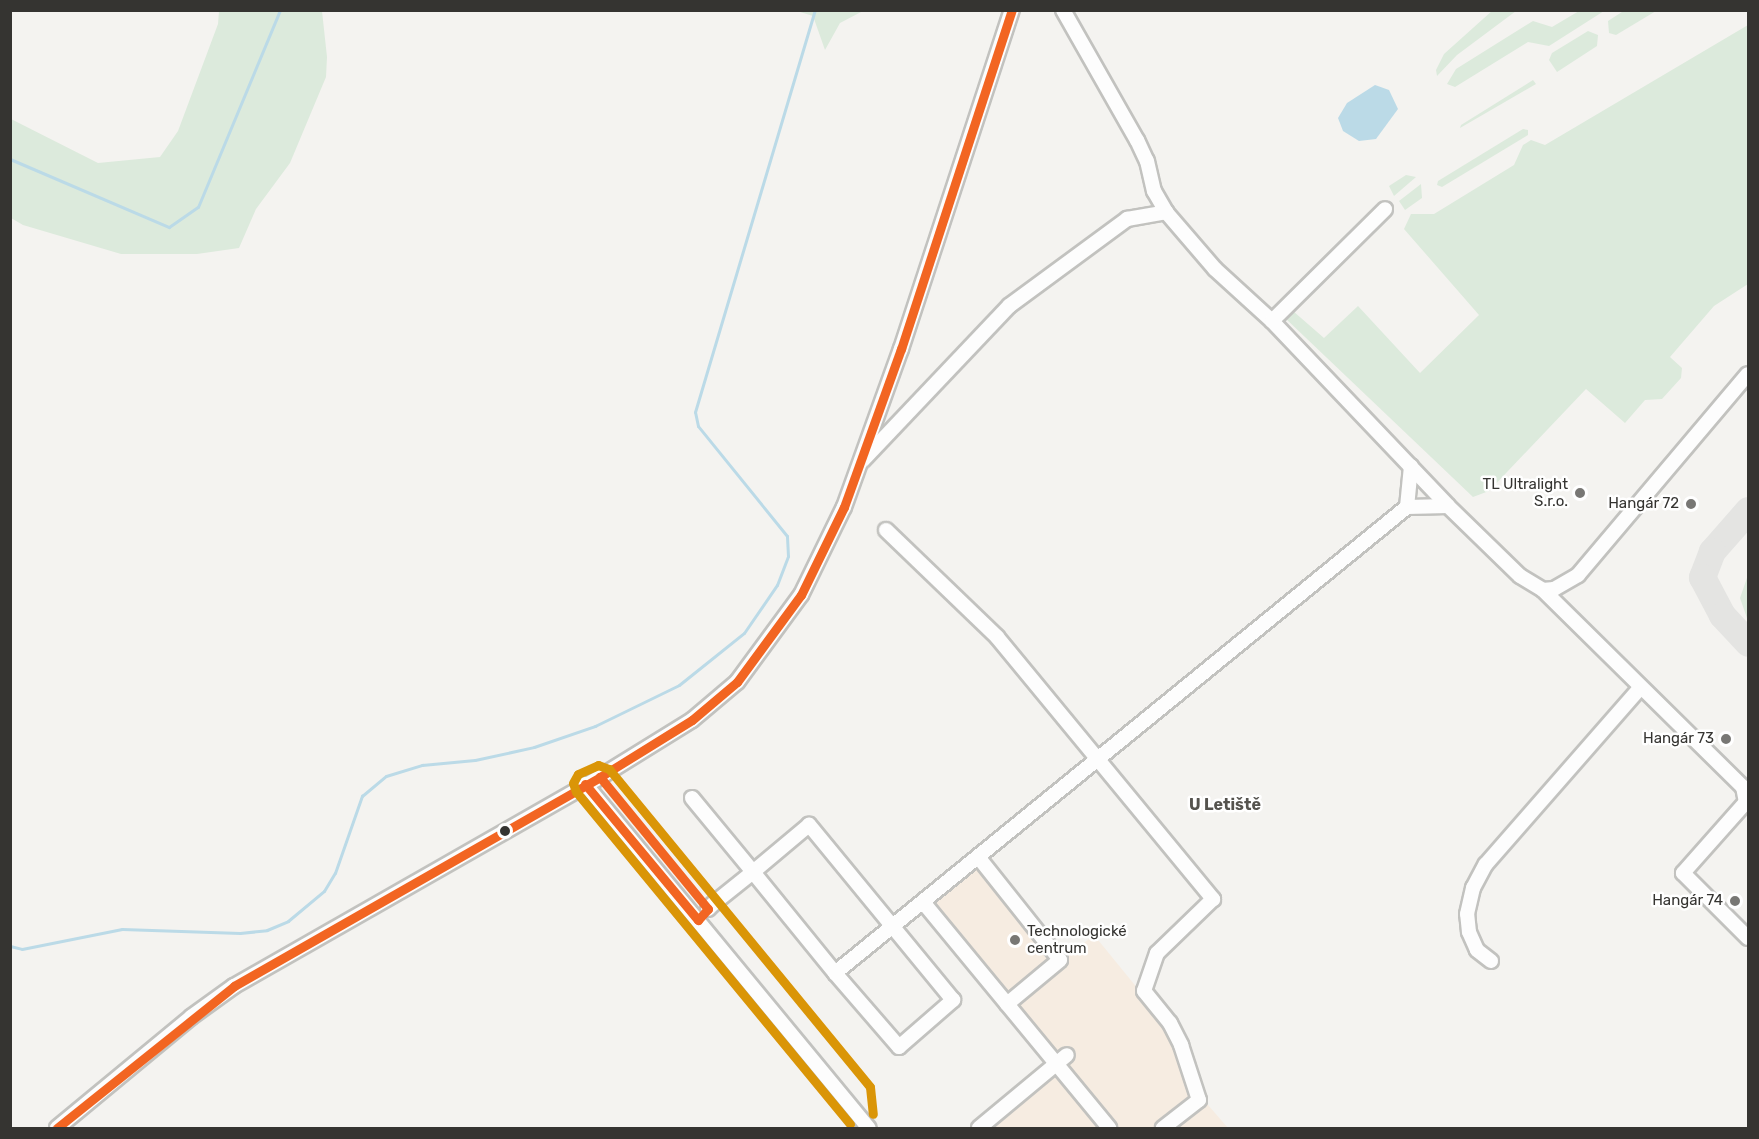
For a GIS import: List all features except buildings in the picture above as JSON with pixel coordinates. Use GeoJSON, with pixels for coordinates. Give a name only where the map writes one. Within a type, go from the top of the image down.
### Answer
{"type":"FeatureCollection","features":[{"type":"Feature","properties":{"kind":"street"},"geometry":{"type":"LineString","coordinates":[[57,1128],[191,1017],[234,986],[692,720],[737,681],[801,595],[831,536],[859,464],[1012,10]]}},
{"type":"Feature","properties":{"kind":"street"},"geometry":{"type":"LineString","coordinates":[[1063,10],[1137,140],[1147,161],[1154,191],[1166,212],[1215,269],[1272,321],[1448,506],[1520,576],[1543,590],[1747,794],[1746,802],[1683,873],[1749,938]]}},
{"type":"Feature","properties":{"kind":"street"},"geometry":{"type":"LineString","coordinates":[[1272,321],[1385,208]]}},
{"type":"Feature","properties":{"kind":"street"},"geometry":{"type":"LineString","coordinates":[[859,464],[1009,306],[1127,219],[1166,212]]}},
{"type":"Feature","properties":{"kind":"street"},"geometry":{"type":"LineString","coordinates":[[1543,590],[1554,589],[1578,575],[1749,374]]}},
{"type":"Feature","properties":{"kind":"street"},"geometry":{"type":"LineString","coordinates":[[1407,507],[1411,466]]}},
{"type":"Feature","properties":{"kind":"street"},"geometry":{"type":"LineString","coordinates":[[836,973],[1100,760],[1407,507],[1448,506]]}},
{"type":"Feature","properties":{"kind":"street"},"geometry":{"type":"LineString","coordinates":[[886,530],[998,637],[1213,899],[1156,953],[1144,991],[1170,1023],[1199,1100],[1163,1128]]}},
{"type":"Feature","properties":{"kind":"street"},"geometry":{"type":"LineString","coordinates":[[1491,961],[1477,950],[1469,932],[1467,914],[1473,888],[1486,864],[1641,688]]}},
{"type":"Feature","properties":{"kind":"street"},"geometry":{"type":"LineString","coordinates":[[585,784],[869,1128]]}},
{"type":"Feature","properties":{"kind":"street"},"geometry":{"type":"LineString","coordinates":[[692,798],[753,872],[836,973],[899,1047],[953,1000],[809,825],[753,872],[708,909]]}},
{"type":"Feature","properties":{"kind":"street"},"geometry":{"type":"LineString","coordinates":[[979,858],[1060,960],[1006,1004]]}},
{"type":"Feature","properties":{"kind":"street"},"geometry":{"type":"LineString","coordinates":[[923,902],[1109,1128]]}},
{"type":"Feature","properties":{"kind":"street"},"geometry":{"type":"LineString","coordinates":[[979,1128],[1067,1055]]}},
{"type":"Feature","properties":{"kind":"shaded area"},"geometry":{"type":"Polygon","coordinates":[[[984,858],[1065,958],[1094,935],[1196,1060],[1202,1098],[1228,1128],[979,1128],[1053,1060],[928,903],[984,858]]]}},
{"type":"Feature","properties":{"kind":"green space"},"geometry":{"type":"Polygon","coordinates":[[[863,10],[840,23],[825,50],[813,16],[797,11],[863,10]]]}},
{"type":"Feature","properties":{"kind":"green space"},"geometry":{"type":"Polygon","coordinates":[[[1493,10],[1516,11],[1457,55],[1437,76],[1436,70],[1444,54],[1493,10]]]}},
{"type":"Feature","properties":{"kind":"green space"},"geometry":{"type":"Polygon","coordinates":[[[1625,10],[1656,11],[1616,35],[1609,33],[1608,21],[1625,10]]]}},
{"type":"Feature","properties":{"kind":"green space"},"geometry":{"type":"Polygon","coordinates":[[[219,11],[322,11],[327,57],[326,77],[290,163],[256,209],[239,248],[197,254],[121,254],[23,225],[11,218],[11,119],[98,163],[160,157],[178,131],[218,24],[219,11]]]}},
{"type":"Feature","properties":{"kind":"green space"},"geometry":{"type":"Polygon","coordinates":[[[1579,11],[1604,11],[1549,46],[1528,42],[1455,87],[1447,84],[1456,69],[1533,21],[1552,27],[1579,11]]]}},
{"type":"Feature","properties":{"kind":"green space"},"geometry":{"type":"Polygon","coordinates":[[[1748,25],[1748,284],[1714,306],[1670,357],[1682,368],[1681,378],[1662,399],[1645,400],[1625,423],[1586,389],[1489,491],[1473,497],[1285,318],[1293,311],[1324,338],[1358,306],[1420,373],[1479,315],[1404,229],[1411,214],[1434,214],[1514,165],[1523,145],[1531,140],[1545,145],[1748,25]]]}},
{"type":"Feature","properties":{"kind":"green space"},"geometry":{"type":"Polygon","coordinates":[[[1588,31],[1598,35],[1597,46],[1557,72],[1549,60],[1552,53],[1588,31]]]}},
{"type":"Feature","properties":{"kind":"green space"},"geometry":{"type":"Polygon","coordinates":[[[1533,80],[1536,84],[1460,128],[1461,125],[1533,80]]]}},
{"type":"Feature","properties":{"kind":"green space"},"geometry":{"type":"Polygon","coordinates":[[[1523,129],[1528,130],[1528,135],[1442,187],[1437,185],[1438,181],[1523,129]]]}},
{"type":"Feature","properties":{"kind":"green space"},"geometry":{"type":"Polygon","coordinates":[[[1406,175],[1416,177],[1394,196],[1389,186],[1406,175]]]}},
{"type":"Feature","properties":{"kind":"green space"},"geometry":{"type":"Polygon","coordinates":[[[1421,184],[1422,198],[1405,210],[1399,201],[1421,184]]]}},
{"type":"Feature","properties":{"kind":"green space"},"geometry":{"type":"Polygon","coordinates":[[[1748,575],[1748,621],[1740,598],[1748,575]]]}},
{"type":"Feature","properties":{"kind":"water"},"geometry":{"type":"Polygon","coordinates":[[[1375,85],[1389,90],[1398,109],[1376,139],[1359,141],[1343,131],[1338,118],[1347,103],[1375,85]]]}},
{"type":"Feature","properties":{"kind":"waterway"},"geometry":{"type":"LineString","coordinates":[[10,159],[169,227],[198,207],[280,10]]}},
{"type":"Feature","properties":{"kind":"waterway"},"geometry":{"type":"LineString","coordinates":[[10,946],[22,949],[122,929],[240,933],[267,930],[288,921],[324,891],[335,873],[362,796],[386,776],[422,765],[475,760],[534,747],[595,726],[679,685],[744,633],[777,585],[788,556],[787,536],[698,426],[695,412],[815,10]]}},
{"type":"Feature","properties":{"kind":"taxiway"},"geometry":{"type":"LineString","coordinates":[[1748,510],[1712,551],[1702,577],[1722,615],[1748,643]]}},
{"type":"Feature","properties":{"kind":"transit line"},"geometry":{"type":"LineString","coordinates":[[57,1128],[234,986],[600,777],[692,720],[737,682],[801,595],[844,507],[901,349],[1012,10]]}},
{"type":"Feature","properties":{"kind":"transit line"},"geometry":{"type":"LineString","coordinates":[[850,1124],[576,792],[573,783],[578,774],[598,765],[609,769],[870,1087],[873,1114]]}},
{"type":"Feature","properties":{"kind":"transit line"},"geometry":{"type":"LineString","coordinates":[[585,784],[698,920],[708,909],[600,777]]}},
{"type":"Feature","properties":{"kind":"place","name":"TL Ultralight S.r.o."},"geometry":{"type":"Point","coordinates":[1580,493]}},
{"type":"Feature","properties":{"kind":"place","name":"Hangár 72"},"geometry":{"type":"Point","coordinates":[1691,504]}},
{"type":"Feature","properties":{"kind":"place","name":"Hangár 73"},"geometry":{"type":"Point","coordinates":[1726,739]}},
{"type":"Feature","properties":{"kind":"place","name":"Hangár 74"},"geometry":{"type":"Point","coordinates":[1735,901]}},
{"type":"Feature","properties":{"kind":"place","name":"Technologické centrum"},"geometry":{"type":"Point","coordinates":[1015,940]}},
{"type":"Feature","properties":{"kind":"district","name":"U Letiště"},"geometry":{"type":"Point","coordinates":[1225,805]}}]}
